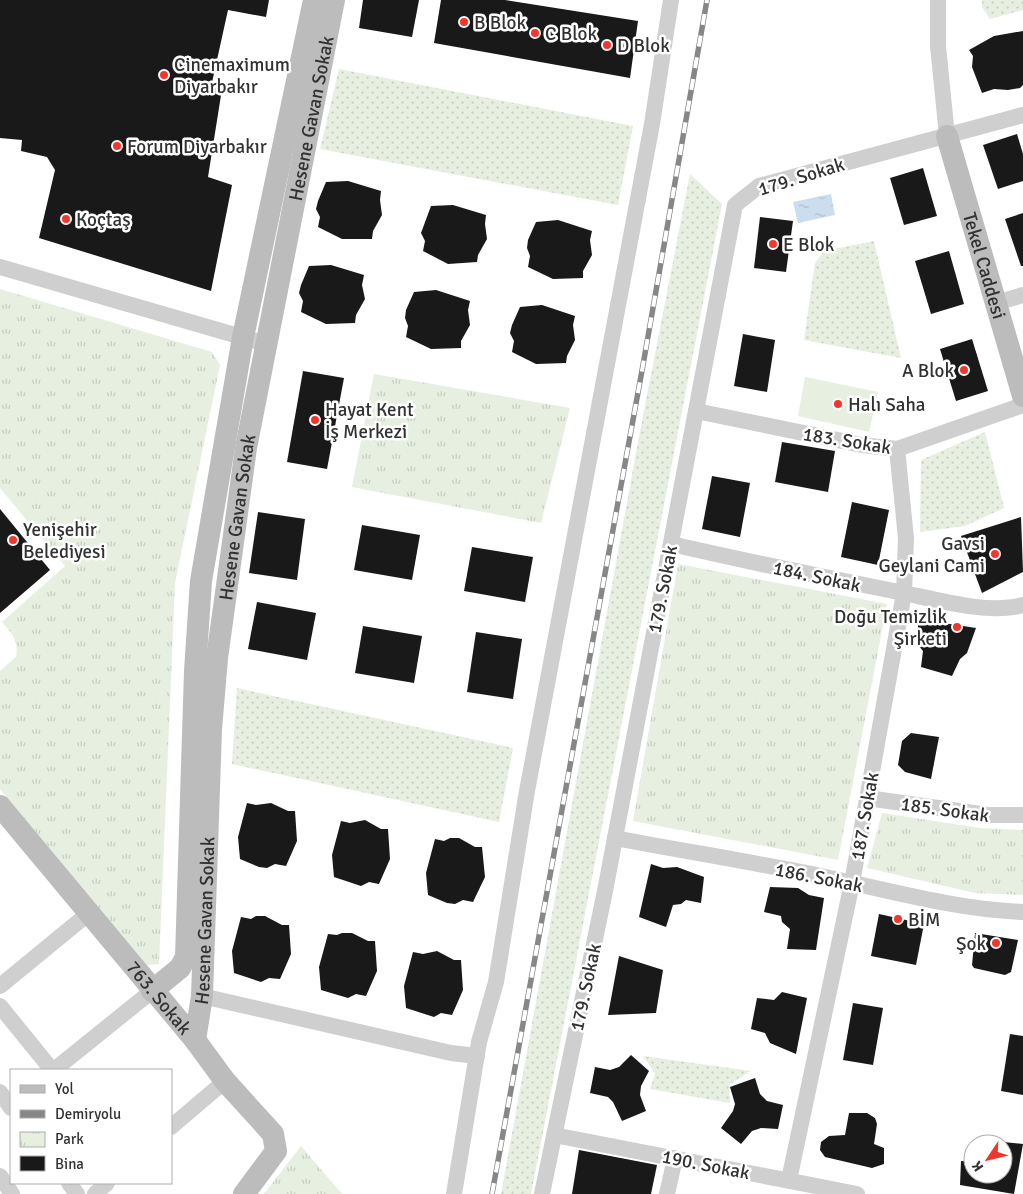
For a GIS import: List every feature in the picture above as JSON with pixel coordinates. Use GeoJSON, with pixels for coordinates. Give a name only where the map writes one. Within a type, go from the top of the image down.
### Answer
{"type":"FeatureCollection","features":[{"type":"Feature","properties":{"kind":"street"},"geometry":{"type":"LineString","coordinates":[[54,1069],[180,968],[186,957],[195,671],[201,581],[243,337],[314,0]]}},
{"type":"Feature","properties":{"kind":"street","name":"Hesene Gavan Sokak"},"geometry":{"type":"LineString","coordinates":[[195,1040],[202,996],[211,729],[217,658],[246,448],[334,0]]}},
{"type":"Feature","properties":{"kind":"street"},"geometry":{"type":"LineString","coordinates":[[454,1194],[477,1056],[496,982],[531,772],[652,124],[671,0]]}},
{"type":"Feature","properties":{"kind":"street"},"geometry":{"type":"LineString","coordinates":[[938,0],[938,46],[947,136]]}},
{"type":"Feature","properties":{"kind":"street","name":"179. Sokak"},"geometry":{"type":"LineString","coordinates":[[542,1194],[615,838],[735,205],[759,186],[1023,114]]}},
{"type":"Feature","properties":{"kind":"street","name":"Tekel Caddesi"},"geometry":{"type":"LineString","coordinates":[[947,136],[1023,396]]}},
{"type":"Feature","properties":{"kind":"street"},"geometry":{"type":"LineString","coordinates":[[0,266],[266,344]]}},
{"type":"Feature","properties":{"kind":"street"},"geometry":{"type":"LineString","coordinates":[[996,303],[1023,295]]}},
{"type":"Feature","properties":{"kind":"street","name":"183. Sokak"},"geometry":{"type":"LineString","coordinates":[[696,411],[862,445],[897,449],[1023,405]]}},
{"type":"Feature","properties":{"kind":"street","name":"187. Sokak"},"geometry":{"type":"LineString","coordinates":[[790,1180],[852,883],[904,593],[906,538],[897,449]]}},
{"type":"Feature","properties":{"kind":"street","name":"184. Sokak"},"geometry":{"type":"LineString","coordinates":[[670,544],[793,571],[979,607],[1015,607],[1023,605]]}},
{"type":"Feature","properties":{"kind":"street","name":"185. Sokak"},"geometry":{"type":"LineString","coordinates":[[867,798],[988,815],[1023,815]]}},
{"type":"Feature","properties":{"kind":"street","name":"763. Sokak"},"geometry":{"type":"LineString","coordinates":[[0,806],[152,991],[195,1040],[225,1082],[273,1134],[276,1151],[244,1194]]}},
{"type":"Feature","properties":{"kind":"street","name":"186. Sokak"},"geometry":{"type":"LineString","coordinates":[[615,838],[852,883],[930,901],[996,911],[1023,912]]}},
{"type":"Feature","properties":{"kind":"street"},"geometry":{"type":"LineString","coordinates":[[0,986],[89,913]]}},
{"type":"Feature","properties":{"kind":"street"},"geometry":{"type":"LineString","coordinates":[[202,996],[451,1053],[477,1056]]}},
{"type":"Feature","properties":{"kind":"street"},"geometry":{"type":"LineString","coordinates":[[0,1006],[52,1069]]}},
{"type":"Feature","properties":{"kind":"street"},"geometry":{"type":"LineString","coordinates":[[172,1126],[225,1082]]}},
{"type":"Feature","properties":{"kind":"street","name":"190. Sokak"},"geometry":{"type":"LineString","coordinates":[[554,1136],[857,1194]]}},
{"type":"Feature","properties":{"kind":"street"},"geometry":{"type":"LineString","coordinates":[[667,1194],[675,1158]]}},
{"type":"Feature","properties":{"kind":"street"},"geometry":{"type":"LineString","coordinates":[[0,1176],[12,1194]]}},
{"type":"Feature","properties":{"kind":"street"},"geometry":{"type":"LineString","coordinates":[[70,1184],[78,1194]]}},
{"type":"Feature","properties":{"kind":"street"},"geometry":{"type":"LineString","coordinates":[[95,1194],[106,1184]]}},
{"type":"Feature","properties":{"kind":"green space"},"geometry":{"type":"Polygon","coordinates":[[[982,0],[1023,0],[1023,10],[990,19],[982,7],[982,0]]]}},
{"type":"Feature","properties":{"kind":"green space"},"geometry":{"type":"Polygon","coordinates":[[[339,69],[633,126],[618,205],[320,149],[339,69]]]}},
{"type":"Feature","properties":{"kind":"green space"},"geometry":{"type":"Polygon","coordinates":[[[690,174],[722,204],[531,1194],[501,1194],[638,442],[690,174]]]}},
{"type":"Feature","properties":{"kind":"green space"},"geometry":{"type":"Polygon","coordinates":[[[874,241],[901,358],[804,340],[815,263],[824,251],[874,241]]]}},
{"type":"Feature","properties":{"kind":"green space"},"geometry":{"type":"Polygon","coordinates":[[[0,289],[212,352],[220,365],[175,583],[159,964],[147,965],[0,789],[0,671],[16,657],[17,652],[14,638],[2,622],[65,566],[0,488],[0,289]]]}},
{"type":"Feature","properties":{"kind":"green space"},"geometry":{"type":"Polygon","coordinates":[[[374,374],[570,408],[541,523],[352,487],[374,374]]]}},
{"type":"Feature","properties":{"kind":"green space","name":"Halı Saha"},"geometry":{"type":"Polygon","coordinates":[[[805,377],[878,392],[869,432],[798,416],[805,377]]]}},
{"type":"Feature","properties":{"kind":"green space"},"geometry":{"type":"Polygon","coordinates":[[[985,432],[1004,508],[965,526],[920,532],[921,460],[985,432]]]}},
{"type":"Feature","properties":{"kind":"green space"},"geometry":{"type":"Polygon","coordinates":[[[678,564],[887,604],[838,860],[633,821],[678,564]]]}},
{"type":"Feature","properties":{"kind":"green space"},"geometry":{"type":"Polygon","coordinates":[[[237,688],[513,748],[499,822],[232,764],[237,688]]]}},
{"type":"Feature","properties":{"kind":"green space"},"geometry":{"type":"Polygon","coordinates":[[[882,813],[980,828],[1023,830],[1023,895],[975,893],[867,868],[882,813]]]}},
{"type":"Feature","properties":{"kind":"green space"},"geometry":{"type":"Polygon","coordinates":[[[643,1056],[751,1071],[729,1085],[730,1103],[650,1089],[655,1074],[643,1056]]]}},
{"type":"Feature","properties":{"kind":"green space"},"geometry":{"type":"Polygon","coordinates":[[[301,1146],[342,1194],[264,1194],[301,1146]]]}},
{"type":"Feature","properties":{"kind":"water"},"geometry":{"type":"Polygon","coordinates":[[[831,194],[835,215],[798,223],[793,202],[831,194]]]}},
{"type":"Feature","properties":{"kind":"building","name":"Forum Diyarbakır"},"geometry":{"type":"Polygon","coordinates":[[[0,0],[269,0],[266,17],[228,10],[211,87],[222,89],[208,177],[232,185],[211,291],[39,238],[55,170],[47,157],[21,151],[22,140],[0,138],[0,0]]]}},
{"type":"Feature","properties":{"kind":"building"},"geometry":{"type":"Polygon","coordinates":[[[363,0],[419,0],[412,37],[359,28],[363,0]]]}},
{"type":"Feature","properties":{"kind":"building"},"geometry":{"type":"Polygon","coordinates":[[[441,0],[505,0],[638,21],[630,78],[434,43],[441,0]]]}},
{"type":"Feature","properties":{"kind":"building"},"geometry":{"type":"Polygon","coordinates":[[[1023,31],[1023,85],[1020,88],[1008,90],[994,89],[982,93],[972,67],[973,56],[969,50],[994,36],[1023,31]]]}},
{"type":"Feature","properties":{"kind":"building"},"geometry":{"type":"Polygon","coordinates":[[[1017,134],[1023,154],[1023,181],[998,189],[983,145],[1017,134]]]}},
{"type":"Feature","properties":{"kind":"building"},"geometry":{"type":"Polygon","coordinates":[[[923,168],[937,216],[904,225],[890,178],[923,168]]]}},
{"type":"Feature","properties":{"kind":"building"},"geometry":{"type":"Polygon","coordinates":[[[348,181],[381,191],[382,215],[373,231],[372,239],[342,239],[318,227],[320,217],[316,209],[326,182],[348,181]]]}},
{"type":"Feature","properties":{"kind":"building"},"geometry":{"type":"Polygon","coordinates":[[[453,205],[486,215],[487,239],[478,255],[477,262],[448,264],[423,251],[425,241],[421,233],[431,206],[453,205]]]}},
{"type":"Feature","properties":{"kind":"building"},"geometry":{"type":"Polygon","coordinates":[[[1023,213],[1023,266],[1021,266],[1005,219],[1023,213]]]}},
{"type":"Feature","properties":{"kind":"building","name":"E Blok"},"geometry":{"type":"Polygon","coordinates":[[[760,217],[793,221],[786,272],[754,268],[760,217]]]}},
{"type":"Feature","properties":{"kind":"building"},"geometry":{"type":"Polygon","coordinates":[[[558,220],[592,231],[590,240],[592,255],[583,271],[583,278],[553,279],[528,267],[530,256],[527,248],[528,240],[536,222],[558,220]]]}},
{"type":"Feature","properties":{"kind":"building"},"geometry":{"type":"Polygon","coordinates":[[[949,251],[964,304],[931,314],[915,261],[949,251]]]}},
{"type":"Feature","properties":{"kind":"building"},"geometry":{"type":"Polygon","coordinates":[[[331,265],[364,275],[362,285],[365,299],[356,315],[355,323],[326,324],[301,312],[303,301],[299,293],[309,266],[331,265]]]}},
{"type":"Feature","properties":{"kind":"building"},"geometry":{"type":"Polygon","coordinates":[[[436,290],[470,301],[468,310],[470,325],[461,341],[461,348],[431,349],[406,337],[408,326],[405,318],[406,310],[414,292],[436,290]]]}},
{"type":"Feature","properties":{"kind":"building"},"geometry":{"type":"Polygon","coordinates":[[[542,305],[575,316],[573,325],[575,340],[567,356],[566,363],[536,364],[512,352],[514,341],[510,333],[520,307],[542,305]]]}},
{"type":"Feature","properties":{"kind":"building"},"geometry":{"type":"Polygon","coordinates":[[[743,334],[775,340],[767,392],[734,386],[743,334]]]}},
{"type":"Feature","properties":{"kind":"building","name":"A Blok"},"geometry":{"type":"Polygon","coordinates":[[[972,339],[988,391],[956,401],[940,349],[972,339]]]}},
{"type":"Feature","properties":{"kind":"building","name":"Hayat Kent İş Merkezi"},"geometry":{"type":"Polygon","coordinates":[[[303,371],[344,378],[327,469],[287,462],[303,371]]]}},
{"type":"Feature","properties":{"kind":"building"},"geometry":{"type":"Polygon","coordinates":[[[782,442],[835,451],[828,492],[775,482],[782,442]]]}},
{"type":"Feature","properties":{"kind":"building"},"geometry":{"type":"Polygon","coordinates":[[[712,476],[750,483],[740,537],[702,529],[712,476]]]}},
{"type":"Feature","properties":{"kind":"building"},"geometry":{"type":"Polygon","coordinates":[[[852,502],[889,510],[878,565],[841,557],[852,502]]]}},
{"type":"Feature","properties":{"kind":"building","name":"Yenişehir Belediyesi"},"geometry":{"type":"Polygon","coordinates":[[[0,509],[50,570],[0,613],[0,509]]]}},
{"type":"Feature","properties":{"kind":"building"},"geometry":{"type":"Polygon","coordinates":[[[258,512],[305,519],[297,580],[249,573],[258,512]]]}},
{"type":"Feature","properties":{"kind":"building","name":"Gavsi Geylani Cami"},"geometry":{"type":"Polygon","coordinates":[[[1021,517],[1023,572],[982,593],[961,536],[1021,517]]]}},
{"type":"Feature","properties":{"kind":"building"},"geometry":{"type":"Polygon","coordinates":[[[362,525],[420,535],[412,580],[354,570],[362,525]]]}},
{"type":"Feature","properties":{"kind":"building"},"geometry":{"type":"Polygon","coordinates":[[[472,547],[533,557],[525,602],[464,591],[472,547]]]}},
{"type":"Feature","properties":{"kind":"building"},"geometry":{"type":"Polygon","coordinates":[[[257,602],[316,613],[307,660],[248,649],[257,602]]]}},
{"type":"Feature","properties":{"kind":"building"},"geometry":{"type":"Polygon","coordinates":[[[918,619],[976,628],[967,653],[960,659],[952,676],[921,667],[923,651],[918,645],[918,619]]]}},
{"type":"Feature","properties":{"kind":"building"},"geometry":{"type":"Polygon","coordinates":[[[363,626],[422,636],[414,683],[355,673],[363,626]]]}},
{"type":"Feature","properties":{"kind":"building"},"geometry":{"type":"Polygon","coordinates":[[[476,632],[522,639],[513,699],[467,692],[476,632]]]}},
{"type":"Feature","properties":{"kind":"building"},"geometry":{"type":"Polygon","coordinates":[[[911,733],[939,737],[931,779],[905,772],[898,765],[902,741],[911,733]]]}},
{"type":"Feature","properties":{"kind":"building"},"geometry":{"type":"Polygon","coordinates":[[[247,803],[256,805],[271,803],[288,811],[295,811],[297,841],[286,866],[275,864],[267,868],[259,867],[240,859],[238,837],[247,803]]]}},
{"type":"Feature","properties":{"kind":"building"},"geometry":{"type":"Polygon","coordinates":[[[365,820],[381,829],[388,829],[390,859],[379,884],[369,882],[361,886],[334,877],[332,855],[341,821],[350,823],[365,820]]]}},
{"type":"Feature","properties":{"kind":"building"},"geometry":{"type":"Polygon","coordinates":[[[450,838],[459,838],[475,847],[482,847],[485,877],[473,902],[463,900],[455,904],[447,903],[428,895],[426,873],[435,839],[444,841],[450,838]]]}},
{"type":"Feature","properties":{"kind":"building"},"geometry":{"type":"Polygon","coordinates":[[[651,864],[663,868],[677,867],[704,877],[701,903],[686,900],[681,904],[673,905],[666,927],[639,917],[651,864]]]}},
{"type":"Feature","properties":{"kind":"building"},"geometry":{"type":"Polygon","coordinates":[[[770,887],[798,888],[809,895],[824,898],[816,950],[787,949],[790,929],[782,922],[781,916],[764,912],[770,887]]]}},
{"type":"Feature","properties":{"kind":"building"},"geometry":{"type":"Polygon","coordinates":[[[879,914],[924,924],[916,965],[871,956],[879,914]]]}},
{"type":"Feature","properties":{"kind":"building"},"geometry":{"type":"Polygon","coordinates":[[[256,916],[265,916],[282,925],[289,925],[291,954],[280,979],[269,978],[261,982],[234,973],[232,951],[241,917],[251,919],[256,916]]]}},
{"type":"Feature","properties":{"kind":"building"},"geometry":{"type":"Polygon","coordinates":[[[352,933],[368,941],[375,941],[377,971],[366,996],[356,994],[348,998],[321,990],[319,967],[328,934],[337,935],[352,933]]]}},
{"type":"Feature","properties":{"kind":"building"},"geometry":{"type":"Polygon","coordinates":[[[975,933],[1018,940],[1011,972],[1005,975],[974,968],[972,965],[975,933]]]}},
{"type":"Feature","properties":{"kind":"building"},"geometry":{"type":"Polygon","coordinates":[[[437,951],[454,960],[461,960],[463,990],[452,1015],[441,1013],[434,1017],[406,1008],[404,986],[413,952],[423,954],[437,951]]]}},
{"type":"Feature","properties":{"kind":"building"},"geometry":{"type":"Polygon","coordinates":[[[619,956],[663,970],[656,1013],[608,1015],[619,956]]]}},
{"type":"Feature","properties":{"kind":"building"},"geometry":{"type":"Polygon","coordinates":[[[782,992],[807,998],[796,1054],[770,1043],[765,1033],[751,1029],[757,998],[774,1000],[782,992]]]}},
{"type":"Feature","properties":{"kind":"building"},"geometry":{"type":"Polygon","coordinates":[[[853,1003],[883,1008],[873,1065],[843,1060],[853,1003]]]}},
{"type":"Feature","properties":{"kind":"building"},"geometry":{"type":"Polygon","coordinates":[[[1010,1034],[1023,1036],[1023,1095],[1001,1091],[1010,1034]]]}},
{"type":"Feature","properties":{"kind":"building"},"geometry":{"type":"Polygon","coordinates":[[[631,1055],[649,1071],[641,1086],[640,1095],[646,1111],[622,1121],[613,1102],[608,1097],[590,1093],[595,1067],[610,1070],[619,1067],[631,1055]]]}},
{"type":"Feature","properties":{"kind":"building"},"geometry":{"type":"Polygon","coordinates":[[[755,1078],[760,1094],[767,1101],[783,1105],[778,1129],[761,1128],[752,1131],[741,1144],[721,1128],[733,1111],[735,1104],[730,1087],[755,1078]]]}},
{"type":"Feature","properties":{"kind":"building"},"geometry":{"type":"Polygon","coordinates":[[[849,1113],[867,1113],[875,1118],[877,1124],[874,1144],[884,1148],[884,1164],[872,1168],[825,1157],[820,1150],[821,1142],[829,1136],[845,1135],[849,1113]]]}},
{"type":"Feature","properties":{"kind":"building"},"geometry":{"type":"Polygon","coordinates":[[[1013,1143],[1023,1144],[1014,1194],[960,1185],[961,1161],[963,1161],[963,1184],[1013,1184],[1013,1143]]]}},
{"type":"Feature","properties":{"kind":"building"},"geometry":{"type":"Polygon","coordinates":[[[579,1150],[657,1165],[651,1194],[572,1194],[579,1150]]]}},
{"type":"Feature","properties":{"kind":"railway"},"geometry":{"type":"LineString","coordinates":[[492,1194],[643,365],[707,0]]}},
{"type":"Feature","properties":{"kind":"place","name":"B Blok"},"geometry":{"type":"Point","coordinates":[464,22]}},
{"type":"Feature","properties":{"kind":"place","name":"C Blok"},"geometry":{"type":"Point","coordinates":[535,33]}},
{"type":"Feature","properties":{"kind":"place","name":"D Blok"},"geometry":{"type":"Point","coordinates":[607,45]}},
{"type":"Feature","properties":{"kind":"place","name":"Cinemaximum Diyarbakır"},"geometry":{"type":"Point","coordinates":[164,75]}},
{"type":"Feature","properties":{"kind":"place","name":"Forum Diyarbakır"},"geometry":{"type":"Point","coordinates":[117,146]}},
{"type":"Feature","properties":{"kind":"place","name":"Koçtaş"},"geometry":{"type":"Point","coordinates":[66,219]}},
{"type":"Feature","properties":{"kind":"place","name":"E Blok"},"geometry":{"type":"Point","coordinates":[773,244]}},
{"type":"Feature","properties":{"kind":"place","name":"A Blok"},"geometry":{"type":"Point","coordinates":[964,370]}},
{"type":"Feature","properties":{"kind":"place","name":"Halı Saha"},"geometry":{"type":"Point","coordinates":[838,404]}},
{"type":"Feature","properties":{"kind":"place","name":"Hayat Kent İş Merkezi"},"geometry":{"type":"Point","coordinates":[315,420]}},
{"type":"Feature","properties":{"kind":"place","name":"Yenişehir Belediyesi"},"geometry":{"type":"Point","coordinates":[13,540]}},
{"type":"Feature","properties":{"kind":"place","name":"Gavsi Geylani Cami"},"geometry":{"type":"Point","coordinates":[995,554]}},
{"type":"Feature","properties":{"kind":"place","name":"Doğu Temizlik Şirketi"},"geometry":{"type":"Point","coordinates":[957,627]}},
{"type":"Feature","properties":{"kind":"place","name":"BİM"},"geometry":{"type":"Point","coordinates":[898,919]}},
{"type":"Feature","properties":{"kind":"place","name":"Şok"},"geometry":{"type":"Point","coordinates":[996,943]}}]}
